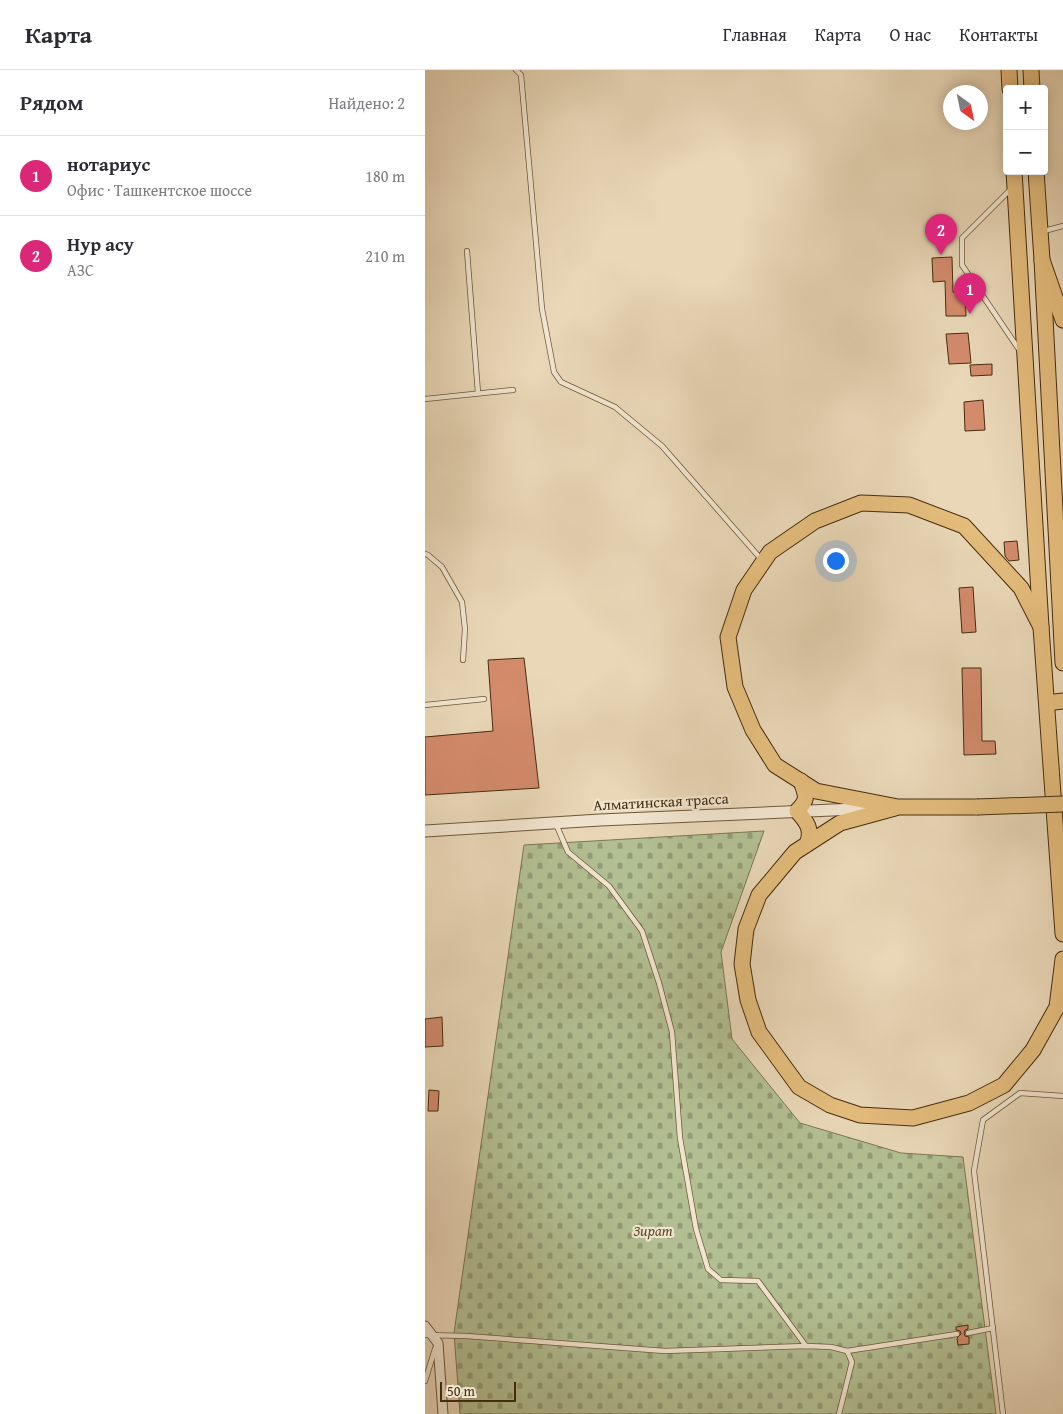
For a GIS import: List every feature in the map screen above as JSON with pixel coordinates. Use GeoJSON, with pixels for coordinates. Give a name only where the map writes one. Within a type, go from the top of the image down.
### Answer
{"type":"FeatureCollection","features":[{"type":"Feature","properties":{"kind":"highway"},"geometry":{"type":"LineString","coordinates":[[1009,70],[1010,85]]}},
{"type":"Feature","properties":{"kind":"highway"},"geometry":{"type":"LineString","coordinates":[[1031,70],[1032,85]]}},
{"type":"Feature","properties":{"kind":"highway"},"geometry":{"type":"LineString","coordinates":[[1036,175],[1063,663]]}},
{"type":"Feature","properties":{"kind":"highway"},"geometry":{"type":"LineString","coordinates":[[1015,178],[1041,627],[1063,934]]}},
{"type":"Feature","properties":{"kind":"highway"},"geometry":{"type":"LineString","coordinates":[[1042,260],[1063,320]]}},
{"type":"Feature","properties":{"kind":"highway"},"geometry":{"type":"LineString","coordinates":[[1025,360],[1047,358]]}},
{"type":"Feature","properties":{"kind":"highway"},"geometry":{"type":"LineString","coordinates":[[1041,627],[1021,588],[964,526],[909,505],[861,503],[815,521],[770,552],[744,590],[728,636],[735,687],[753,730],[775,765],[816,791],[898,807],[1063,804]]}},
{"type":"Feature","properties":{"kind":"highway"},"geometry":{"type":"LineString","coordinates":[[1047,703],[1063,701]]}},
{"type":"Feature","properties":{"kind":"highway"},"geometry":{"type":"LineString","coordinates":[[801,781],[807,797],[797,812],[809,828],[810,836],[807,844]]}},
{"type":"Feature","properties":{"kind":"highway"},"geometry":{"type":"LineString","coordinates":[[898,807],[840,823],[795,852],[759,895],[746,929],[742,964],[748,1000],[759,1032],[799,1087],[830,1105],[860,1115],[913,1118],[969,1103],[1004,1084],[1033,1050],[1057,1007],[1063,959]]}},
{"type":"Feature","properties":{"kind":"street","name":"Алматинская трасса"},"geometry":{"type":"LineString","coordinates":[[425,831],[898,807]]}},
{"type":"Feature","properties":{"kind":"street"},"geometry":{"type":"LineString","coordinates":[[425,1326],[432,1338],[443,1414]]}},
{"type":"Feature","properties":{"kind":"lane"},"geometry":{"type":"LineString","coordinates":[[516,70],[521,75],[542,309],[554,372],[561,382],[615,408],[662,446],[763,561]]}},
{"type":"Feature","properties":{"kind":"lane"},"geometry":{"type":"LineString","coordinates":[[1015,178],[962,238],[961,265],[1025,360]]}},
{"type":"Feature","properties":{"kind":"lane"},"geometry":{"type":"LineString","coordinates":[[1040,232],[1063,226]]}},
{"type":"Feature","properties":{"kind":"lane"},"geometry":{"type":"LineString","coordinates":[[467,251],[478,393]]}},
{"type":"Feature","properties":{"kind":"lane"},"geometry":{"type":"LineString","coordinates":[[425,399],[513,390]]}},
{"type":"Feature","properties":{"kind":"lane"},"geometry":{"type":"LineString","coordinates":[[425,554],[442,567],[462,602],[465,629],[463,660]]}},
{"type":"Feature","properties":{"kind":"lane"},"geometry":{"type":"LineString","coordinates":[[425,705],[484,700]]}},
{"type":"Feature","properties":{"kind":"lane"},"geometry":{"type":"LineString","coordinates":[[556,823],[568,852],[609,886],[642,931],[672,1032],[680,1138],[696,1229],[708,1269],[721,1280],[759,1281],[806,1346]]}},
{"type":"Feature","properties":{"kind":"lane"},"geometry":{"type":"LineString","coordinates":[[1003,1414],[973,1171],[983,1120],[1020,1093],[1063,1096]]}},
{"type":"Feature","properties":{"kind":"lane"},"geometry":{"type":"LineString","coordinates":[[968,1333],[993,1328]]}},
{"type":"Feature","properties":{"kind":"lane"},"geometry":{"type":"LineString","coordinates":[[425,1381],[432,1338],[467,1336],[665,1351],[806,1346],[831,1347],[847,1351],[957,1334]]}},
{"type":"Feature","properties":{"kind":"lane"},"geometry":{"type":"LineString","coordinates":[[839,1414],[852,1362],[847,1351]]}},
{"type":"Feature","properties":{"kind":"green space","name":"Зират"},"geometry":{"type":"Polygon","coordinates":[[[764,831],[721,952],[732,1039],[800,1123],[901,1153],[963,1157],[996,1414],[460,1414],[454,1333],[524,845],[764,831]]]}},
{"type":"Feature","properties":{"kind":"building"},"geometry":{"type":"Polygon","coordinates":[[[952,257],[953,292],[965,292],[966,316],[946,316],[945,281],[933,282],[932,258],[952,257]]]}},
{"type":"Feature","properties":{"kind":"building"},"geometry":{"type":"Polygon","coordinates":[[[968,333],[971,363],[949,364],[946,334],[968,333]]]}},
{"type":"Feature","properties":{"kind":"building"},"geometry":{"type":"Polygon","coordinates":[[[992,364],[992,375],[971,376],[970,365],[992,364]]]}},
{"type":"Feature","properties":{"kind":"building"},"geometry":{"type":"Polygon","coordinates":[[[983,400],[985,430],[965,431],[964,402],[983,400]]]}},
{"type":"Feature","properties":{"kind":"building"},"geometry":{"type":"Polygon","coordinates":[[[1017,541],[1019,560],[1009,561],[1005,556],[1004,542],[1017,541]]]}},
{"type":"Feature","properties":{"kind":"building"},"geometry":{"type":"Polygon","coordinates":[[[973,587],[976,632],[962,633],[959,588],[973,587]]]}},
{"type":"Feature","properties":{"kind":"building"},"geometry":{"type":"Polygon","coordinates":[[[524,658],[539,788],[425,795],[425,737],[493,731],[488,660],[524,658]]]}},
{"type":"Feature","properties":{"kind":"building"},"geometry":{"type":"Polygon","coordinates":[[[962,668],[981,668],[982,741],[995,741],[996,754],[964,755],[962,668]]]}},
{"type":"Feature","properties":{"kind":"building"},"geometry":{"type":"Polygon","coordinates":[[[442,1017],[443,1046],[425,1047],[425,1019],[442,1017]]]}},
{"type":"Feature","properties":{"kind":"building"},"geometry":{"type":"Polygon","coordinates":[[[429,1090],[439,1091],[438,1111],[428,1111],[429,1090]]]}},
{"type":"Feature","properties":{"kind":"building"},"geometry":{"type":"Polygon","coordinates":[[[968,1325],[968,1329],[964,1333],[965,1336],[969,1337],[969,1344],[958,1345],[957,1338],[961,1334],[960,1331],[956,1330],[956,1327],[968,1325]]]}},
{"type":"Feature","properties":{"kind":"place","name":"Нур асу"},"geometry":{"type":"Point","coordinates":[941,255]}},
{"type":"Feature","properties":{"kind":"place","name":"нотариус"},"geometry":{"type":"Point","coordinates":[970,314]}}]}
